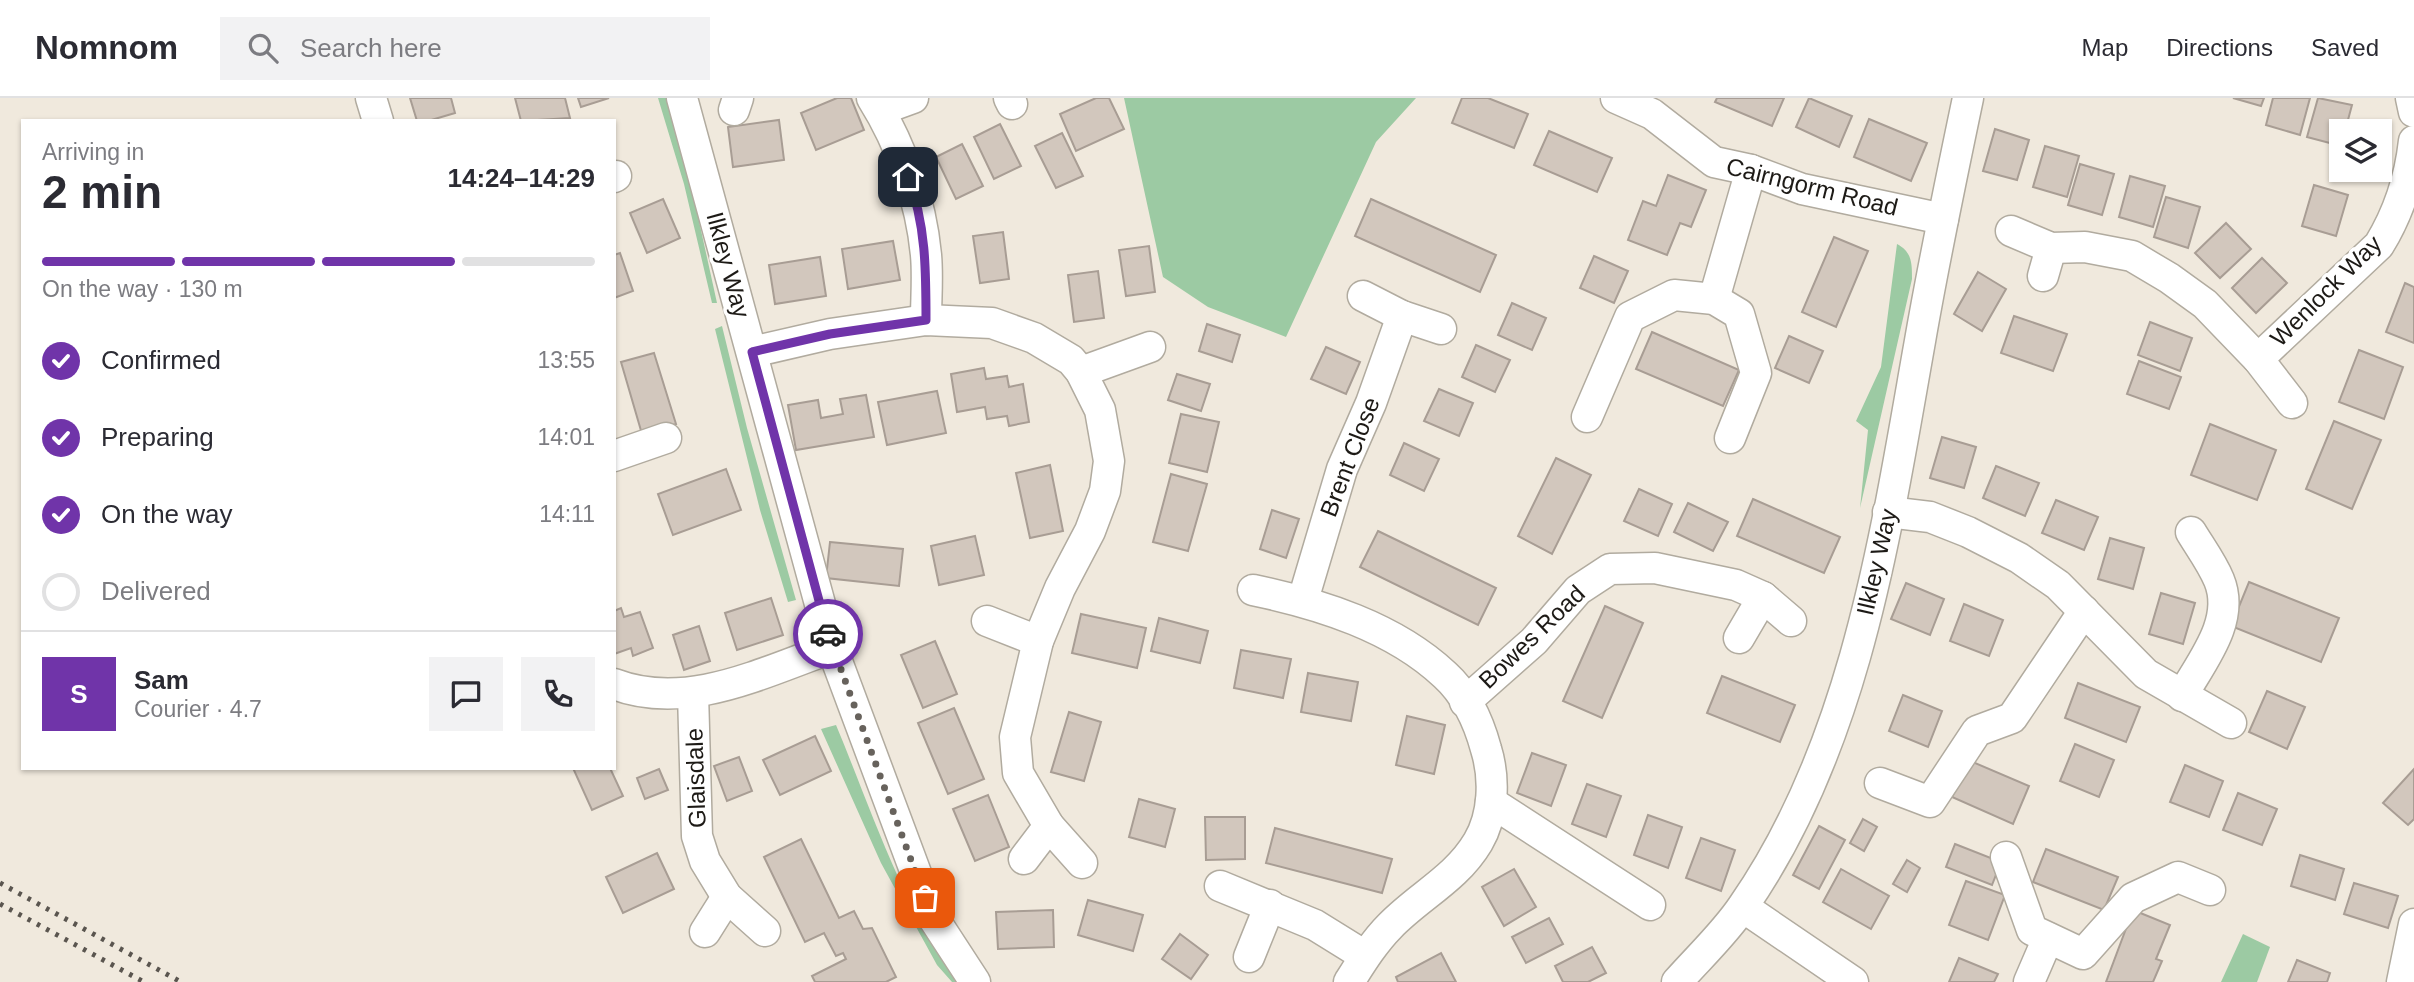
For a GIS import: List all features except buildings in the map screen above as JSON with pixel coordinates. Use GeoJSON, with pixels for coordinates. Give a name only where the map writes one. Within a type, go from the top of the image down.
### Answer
{"type":"FeatureCollection","features":[{"type":"Feature","properties":{"kind":"street"},"geometry":{"type":"LineString","coordinates":[[371,98],[377,119]]}},
{"type":"Feature","properties":{"kind":"street","name":"Ilkley Way"},"geometry":{"type":"LineString","coordinates":[[682,98],[832,648],[932,916],[975,982]]}},
{"type":"Feature","properties":{"kind":"street"},"geometry":{"type":"LineString","coordinates":[[913,98],[876,104],[918,203],[926,257],[926,320]]}},
{"type":"Feature","properties":{"kind":"street","name":"Cairngorm Road"},"geometry":{"type":"LineString","coordinates":[[1616,98],[1656,106],[1714,162],[1751,170],[1802,189],[1943,219]]}},
{"type":"Feature","properties":{"kind":"street","name":"Ilkley Way"},"geometry":{"type":"LineString","coordinates":[[1677,982],[1743,907],[1794,820],[1833,732],[1853,666],[1888,512],[1968,98]]}},
{"type":"Feature","properties":{"kind":"street"},"geometry":{"type":"LineString","coordinates":[[2411,98],[2414,112]]}},
{"type":"Feature","properties":{"kind":"street","name":"Wenlock Way"},"geometry":{"type":"LineString","coordinates":[[2258,359],[2379,245],[2392,221],[2406,181],[2414,141]]}},
{"type":"Feature","properties":{"kind":"street"},"geometry":{"type":"LineString","coordinates":[[1714,299],[1751,170]]}},
{"type":"Feature","properties":{"kind":"street","name":"Wenlock Way"},"geometry":{"type":"LineString","coordinates":[[2011,231],[2047,262],[2085,247],[2132,256],[2205,304],[2258,359],[2292,403]]}},
{"type":"Feature","properties":{"kind":"street"},"geometry":{"type":"LineString","coordinates":[[1587,417],[1630,317],[1674,295],[1714,299],[1740,314],[1756,373],[1730,438]]}},
{"type":"Feature","properties":{"kind":"street"},"geometry":{"type":"LineString","coordinates":[[1363,296],[1402,316],[1441,329]]}},
{"type":"Feature","properties":{"kind":"street","name":"Brent Close"},"geometry":{"type":"LineString","coordinates":[[1303,600],[1342,468],[1371,403],[1402,316]]}},
{"type":"Feature","properties":{"kind":"street"},"geometry":{"type":"LineString","coordinates":[[752,352],[830,334],[926,320],[992,323],[1034,338],[1071,360],[1081,372],[1100,410],[1109,461],[1105,491],[1090,531],[1060,588],[1038,641],[1015,737],[1018,773],[1049,826],[1082,863]]}},
{"type":"Feature","properties":{"kind":"street"},"geometry":{"type":"LineString","coordinates":[[1081,372],[1150,347]]}},
{"type":"Feature","properties":{"kind":"street"},"geometry":{"type":"LineString","coordinates":[[616,451],[666,438]]}},
{"type":"Feature","properties":{"kind":"street"},"geometry":{"type":"LineString","coordinates":[[1888,512],[1930,517],[1968,532],[2019,558],[2058,584],[2146,674],[2231,723]]}},
{"type":"Feature","properties":{"kind":"street"},"geometry":{"type":"LineString","coordinates":[[2182,696],[2218,632],[2224,602],[2214,570],[2191,532]]}},
{"type":"Feature","properties":{"kind":"street","name":"Bowes Road"},"geometry":{"type":"LineString","coordinates":[[1465,702],[1534,641],[1578,590],[1610,569],[1654,568],[1736,585],[1763,597],[1791,621]]}},
{"type":"Feature","properties":{"kind":"street"},"geometry":{"type":"LineString","coordinates":[[1253,590],[1303,600],[1350,618],[1424,658],[1448,677],[1479,723],[1492,766],[1491,802],[1480,839],[1461,867],[1391,925],[1365,956],[1349,982]]}},
{"type":"Feature","properties":{"kind":"street"},"geometry":{"type":"LineString","coordinates":[[1739,638],[1763,597]]}},
{"type":"Feature","properties":{"kind":"street"},"geometry":{"type":"LineString","coordinates":[[1880,783],[1930,802],[1977,731],[2012,718],[2084,611]]}},
{"type":"Feature","properties":{"kind":"street"},"geometry":{"type":"LineString","coordinates":[[987,621],[1038,641]]}},
{"type":"Feature","properties":{"kind":"street","name":"Glaisdale"},"geometry":{"type":"LineString","coordinates":[[616,685],[652,695],[693,693],[832,648]]}},
{"type":"Feature","properties":{"kind":"street","name":"Glaisdale"},"geometry":{"type":"LineString","coordinates":[[693,693],[697,836],[705,861],[727,897],[765,931]]}},
{"type":"Feature","properties":{"kind":"street"},"geometry":{"type":"LineString","coordinates":[[1491,802],[1610,895],[1650,905]]}},
{"type":"Feature","properties":{"kind":"street"},"geometry":{"type":"LineString","coordinates":[[1024,859],[1049,826]]}},
{"type":"Feature","properties":{"kind":"street"},"geometry":{"type":"LineString","coordinates":[[2006,857],[2032,930],[2083,954],[2133,898],[2178,877],[2210,890]]}},
{"type":"Feature","properties":{"kind":"street"},"geometry":{"type":"LineString","coordinates":[[1220,886],[1315,925],[1365,956]]}},
{"type":"Feature","properties":{"kind":"street"},"geometry":{"type":"LineString","coordinates":[[705,932],[727,897]]}},
{"type":"Feature","properties":{"kind":"street"},"geometry":{"type":"LineString","coordinates":[[1249,957],[1270,905]]}},
{"type":"Feature","properties":{"kind":"street"},"geometry":{"type":"LineString","coordinates":[[1743,907],[1853,982]]}},
{"type":"Feature","properties":{"kind":"street"},"geometry":{"type":"LineString","coordinates":[[2402,982],[2414,924]]}},
{"type":"Feature","properties":{"kind":"street"},"geometry":{"type":"LineString","coordinates":[[2029,982],[2048,938]]}},
{"type":"Feature","properties":{"kind":"green space"},"geometry":{"type":"Polygon","coordinates":[[[658,98],[668,98],[717,303],[712,303],[684,184],[658,98]]]}},
{"type":"Feature","properties":{"kind":"green space"},"geometry":{"type":"Polygon","coordinates":[[[1124,98],[1416,98],[1376,142],[1286,337],[1208,307],[1163,277],[1124,98]]]}},
{"type":"Feature","properties":{"kind":"green space"},"geometry":{"type":"Polygon","coordinates":[[[1897,244],[1910,258],[1912,279],[1860,508],[1868,430],[1856,421],[1881,367],[1897,244]]]}},
{"type":"Feature","properties":{"kind":"green space"},"geometry":{"type":"Polygon","coordinates":[[[722,326],[747,428],[796,600],[788,602],[760,510],[715,329],[722,326]]]}},
{"type":"Feature","properties":{"kind":"green space"},"geometry":{"type":"Polygon","coordinates":[[[836,725],[905,891],[939,953],[960,982],[952,982],[937,965],[881,863],[821,729],[836,725]]]}},
{"type":"Feature","properties":{"kind":"green space"},"geometry":{"type":"Polygon","coordinates":[[[2243,934],[2270,947],[2257,982],[2221,982],[2243,934]]]}},
{"type":"Feature","properties":{"kind":"railway"},"geometry":{"type":"LineString","coordinates":[[0,883],[181,982]]}},
{"type":"Feature","properties":{"kind":"railway"},"geometry":{"type":"LineString","coordinates":[[0,904],[144,982]]}},
{"type":"Feature","properties":{"kind":"way so far"},"geometry":{"type":"LineString","coordinates":[[828,634],[909,861],[925,898]]}},
{"type":"Feature","properties":{"kind":"route"},"geometry":{"type":"LineString","coordinates":[[828,634],[752,352],[830,334],[926,320],[926,257],[918,203],[908,177]]}}]}
